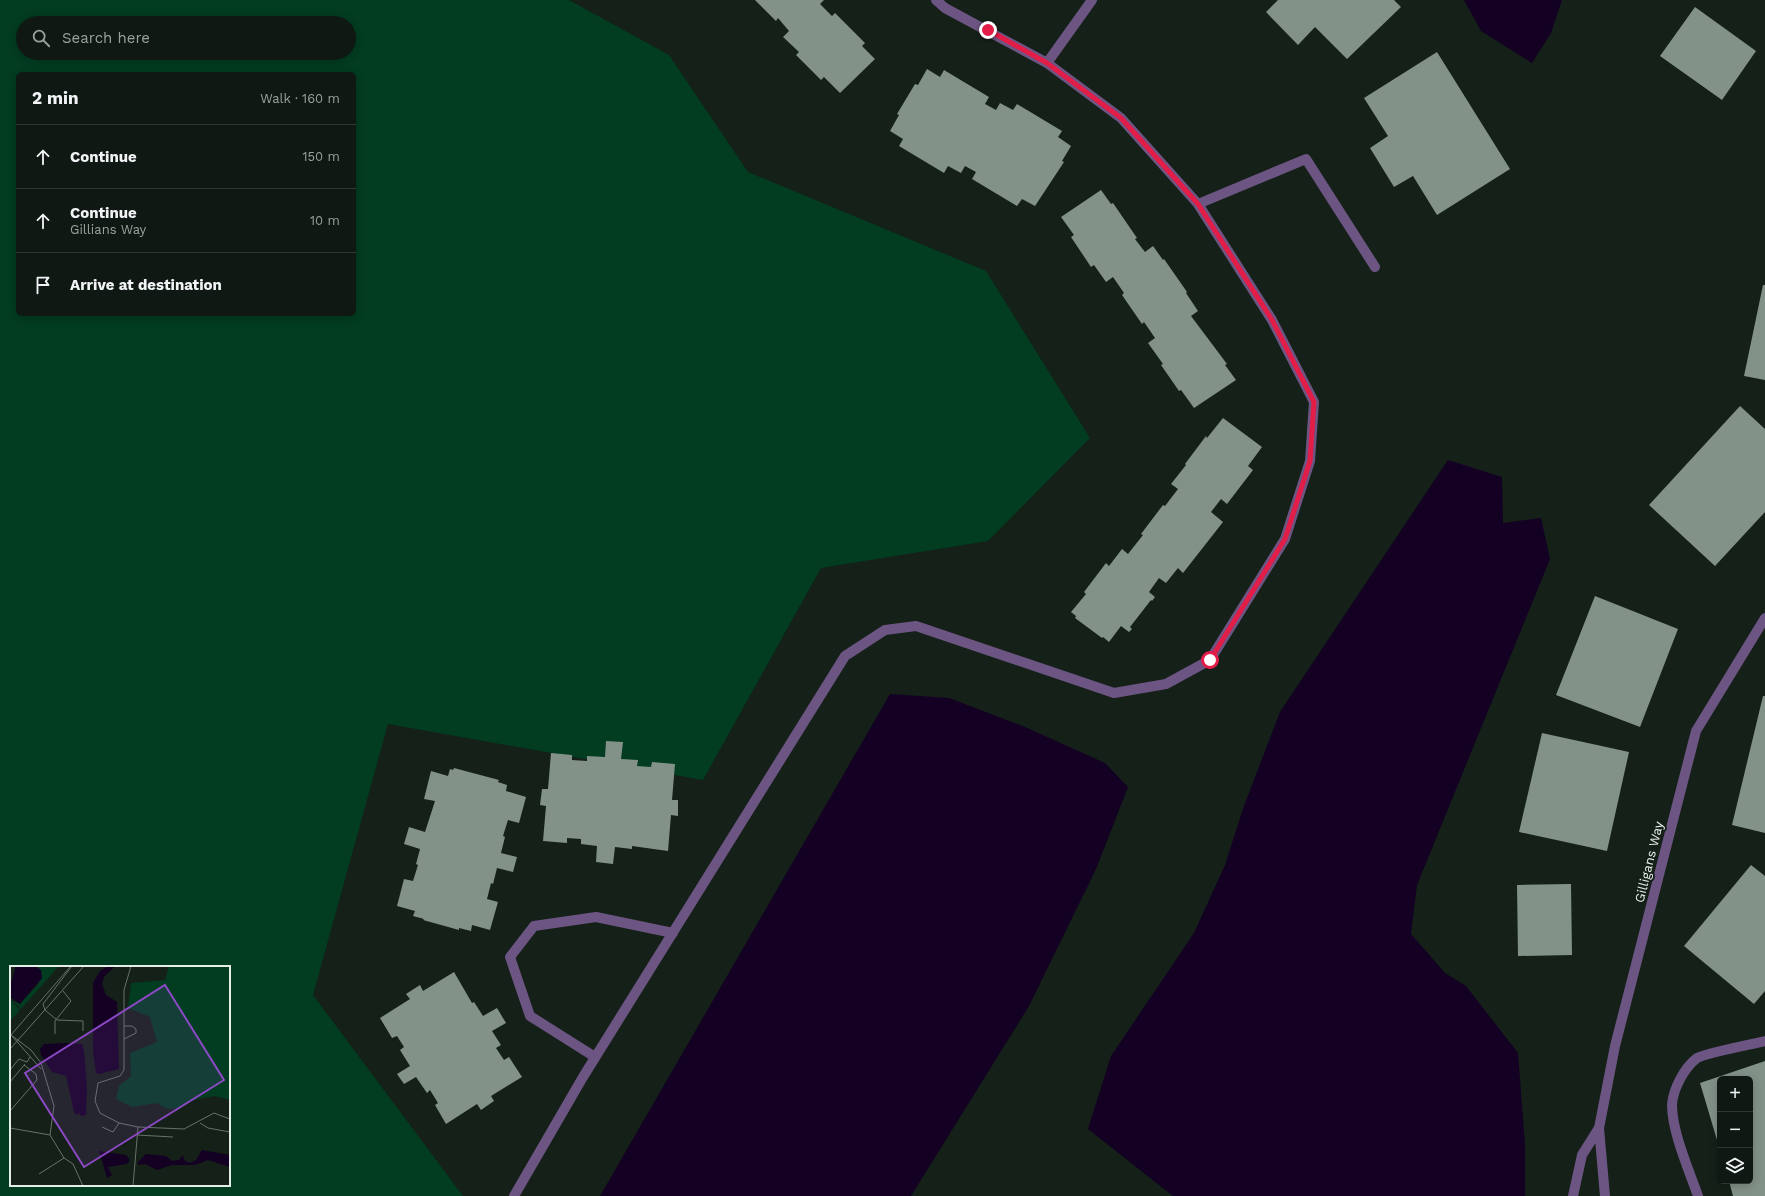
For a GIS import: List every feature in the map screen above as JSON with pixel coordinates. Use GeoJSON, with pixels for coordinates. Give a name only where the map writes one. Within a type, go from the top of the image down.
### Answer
{"type":"FeatureCollection","features":[{"type":"Feature","properties":{"kind":"street"},"geometry":{"type":"LineString","coordinates":[[514,1196],[595,1057],[846,656],[885,630],[916,626],[1114,693],[1166,684],[1210,660],[1285,539],[1310,461],[1314,402],[1272,320],[1198,204],[1121,118],[1047,63],[945,8],[936,0]]}},
{"type":"Feature","properties":{"kind":"street"},"geometry":{"type":"LineString","coordinates":[[1047,63],[1092,0]]}},
{"type":"Feature","properties":{"kind":"street"},"geometry":{"type":"LineString","coordinates":[[1198,204],[1306,159],[1375,268]]}},
{"type":"Feature","properties":{"kind":"street","name":"Gilligans Way"},"geometry":{"type":"LineString","coordinates":[[1605,1196],[1599,1128],[1615,1046],[1696,731],[1765,618]]}},
{"type":"Feature","properties":{"kind":"street"},"geometry":{"type":"LineString","coordinates":[[595,1057],[530,1016],[510,957],[534,926],[596,917],[673,933]]}},
{"type":"Feature","properties":{"kind":"street"},"geometry":{"type":"LineString","coordinates":[[1698,1196],[1675,1127],[1672,1105],[1677,1085],[1686,1069],[1698,1057],[1765,1041]]}},
{"type":"Feature","properties":{"kind":"street","name":"Gilligans Way"},"geometry":{"type":"LineString","coordinates":[[1573,1196],[1582,1155],[1599,1128]]}},
{"type":"Feature","properties":{"kind":"green space"},"geometry":{"type":"Polygon","coordinates":[[[0,0],[569,0],[669,55],[748,172],[986,271],[1090,438],[988,541],[821,568],[703,780],[388,724],[313,995],[463,1196],[0,1196],[0,0]]]}},
{"type":"Feature","properties":{"kind":"shaded area"},"geometry":{"type":"Polygon","coordinates":[[[1464,0],[1562,0],[1551,33],[1532,63],[1481,31],[1464,0]]]}},
{"type":"Feature","properties":{"kind":"shaded area"},"geometry":{"type":"Polygon","coordinates":[[[1448,460],[1502,477],[1503,523],[1541,518],[1550,559],[1417,885],[1411,934],[1445,973],[1466,986],[1518,1053],[1525,1145],[1525,1196],[1173,1196],[1088,1129],[1111,1056],[1194,933],[1225,865],[1244,806],[1280,712],[1448,460]]]}},
{"type":"Feature","properties":{"kind":"shaded area"},"geometry":{"type":"Polygon","coordinates":[[[890,694],[949,698],[1025,727],[1105,763],[1128,787],[1096,869],[1029,1006],[911,1196],[600,1196],[890,694]]]}},
{"type":"Feature","properties":{"kind":"building"},"geometry":{"type":"Polygon","coordinates":[[[755,0],[824,0],[820,4],[832,16],[835,13],[865,43],[862,46],[875,59],[840,93],[824,77],[821,80],[796,55],[799,52],[783,37],[789,31],[778,18],[776,21],[755,0]]]}},
{"type":"Feature","properties":{"kind":"building"},"geometry":{"type":"Polygon","coordinates":[[[1278,0],[1394,0],[1401,7],[1347,59],[1315,27],[1298,45],[1266,12],[1278,0]]]}},
{"type":"Feature","properties":{"kind":"building"},"geometry":{"type":"Polygon","coordinates":[[[1695,7],[1756,51],[1722,100],[1660,56],[1695,7]]]}},
{"type":"Feature","properties":{"kind":"building"},"geometry":{"type":"Polygon","coordinates":[[[1437,52],[1510,169],[1437,215],[1413,176],[1394,187],[1370,148],[1388,136],[1364,98],[1437,52]]]}},
{"type":"Feature","properties":{"kind":"building"},"geometry":{"type":"Polygon","coordinates":[[[927,69],[940,77],[944,70],[989,97],[985,104],[996,110],[1000,103],[1013,110],[1017,104],[1062,131],[1058,137],[1071,146],[1062,161],[1064,162],[1035,206],[1022,199],[1017,206],[972,179],[976,172],[965,166],[961,173],[948,166],[944,173],[899,146],[903,139],[890,131],[899,115],[897,114],[915,84],[918,85],[927,69]]]}},
{"type":"Feature","properties":{"kind":"building"},"geometry":{"type":"Polygon","coordinates":[[[1101,190],[1111,204],[1113,203],[1137,238],[1135,239],[1145,252],[1153,246],[1163,260],[1164,259],[1198,311],[1191,316],[1227,364],[1225,365],[1236,380],[1194,408],[1181,390],[1179,391],[1161,365],[1163,364],[1148,343],[1155,338],[1144,322],[1142,324],[1122,295],[1124,293],[1113,277],[1106,282],[1094,265],[1091,267],[1071,237],[1074,235],[1061,217],[1101,190]]]}},
{"type":"Feature","properties":{"kind":"building"},"geometry":{"type":"Polygon","coordinates":[[[1763,285],[1765,285],[1765,380],[1744,376],[1763,285]]]}},
{"type":"Feature","properties":{"kind":"building"},"geometry":{"type":"Polygon","coordinates":[[[1740,406],[1765,429],[1765,512],[1715,566],[1649,505],[1740,406]]]}},
{"type":"Feature","properties":{"kind":"building"},"geometry":{"type":"Polygon","coordinates":[[[1223,418],[1262,447],[1248,466],[1253,470],[1227,504],[1221,499],[1211,512],[1223,522],[1183,573],[1178,568],[1166,583],[1159,578],[1149,592],[1155,597],[1130,627],[1132,629],[1129,632],[1121,626],[1109,642],[1075,618],[1076,616],[1071,612],[1086,594],[1084,592],[1106,563],[1109,566],[1122,549],[1128,554],[1143,535],[1141,534],[1163,505],[1165,506],[1178,489],[1171,484],[1206,436],[1207,438],[1223,418]]]}},
{"type":"Feature","properties":{"kind":"building"},"geometry":{"type":"Polygon","coordinates":[[[1595,596],[1678,629],[1640,727],[1556,695],[1595,596]]]}},
{"type":"Feature","properties":{"kind":"building"},"geometry":{"type":"Polygon","coordinates":[[[1763,696],[1765,696],[1765,833],[1732,825],[1763,696]]]}},
{"type":"Feature","properties":{"kind":"building"},"geometry":{"type":"Polygon","coordinates":[[[1542,733],[1629,752],[1607,851],[1519,832],[1542,733]]]}},
{"type":"Feature","properties":{"kind":"building"},"geometry":{"type":"Polygon","coordinates":[[[606,741],[623,742],[621,759],[638,760],[637,766],[651,767],[652,762],[675,764],[672,800],[678,800],[678,816],[671,815],[668,851],[632,846],[632,849],[615,847],[613,864],[596,862],[597,846],[581,844],[581,839],[567,838],[567,843],[543,841],[546,806],[540,805],[542,789],[548,789],[551,753],[572,755],[572,760],[587,761],[587,756],[605,757],[606,741]]]}},
{"type":"Feature","properties":{"kind":"building"},"geometry":{"type":"Polygon","coordinates":[[[454,768],[499,780],[498,782],[507,785],[506,791],[526,797],[519,823],[508,820],[503,836],[505,837],[501,853],[517,857],[513,872],[497,868],[493,884],[491,883],[487,899],[498,902],[490,930],[472,925],[471,931],[459,928],[459,930],[423,920],[424,919],[413,916],[415,911],[397,906],[404,879],[413,881],[418,865],[416,864],[420,849],[404,844],[409,827],[425,832],[435,801],[424,799],[431,771],[448,776],[450,769],[453,770],[454,768]]]}},
{"type":"Feature","properties":{"kind":"building"},"geometry":{"type":"Polygon","coordinates":[[[1751,865],[1765,876],[1765,991],[1754,1004],[1684,946],[1751,865]]]}},
{"type":"Feature","properties":{"kind":"building"},"geometry":{"type":"Polygon","coordinates":[[[1571,884],[1572,955],[1518,956],[1517,885],[1571,884]]]}},
{"type":"Feature","properties":{"kind":"building"},"geometry":{"type":"Polygon","coordinates":[[[454,972],[472,1003],[474,1002],[483,1016],[497,1008],[506,1023],[492,1031],[501,1045],[496,1048],[504,1060],[509,1057],[522,1077],[491,1096],[494,1101],[481,1110],[477,1104],[446,1124],[435,1105],[438,1103],[430,1090],[427,1093],[416,1077],[404,1084],[397,1074],[410,1066],[400,1050],[404,1047],[397,1036],[392,1038],[380,1018],[410,999],[406,994],[420,985],[423,991],[454,972]]]}},
{"type":"Feature","properties":{"kind":"building"},"geometry":{"type":"Polygon","coordinates":[[[1765,1061],[1765,1196],[1733,1196],[1730,1184],[1753,1184],[1753,1076],[1721,1076],[1765,1061]]]}},
{"type":"Feature","properties":{"kind":"building"},"geometry":{"type":"Polygon","coordinates":[[[1717,1077],[1717,1140],[1700,1083],[1717,1077]]]}},
{"type":"Feature","properties":{"kind":"route"},"geometry":{"type":"LineString","coordinates":[[988,30],[1047,63],[1121,118],[1198,204],[1272,320],[1314,402],[1310,461],[1285,539],[1210,660]]}}]}
